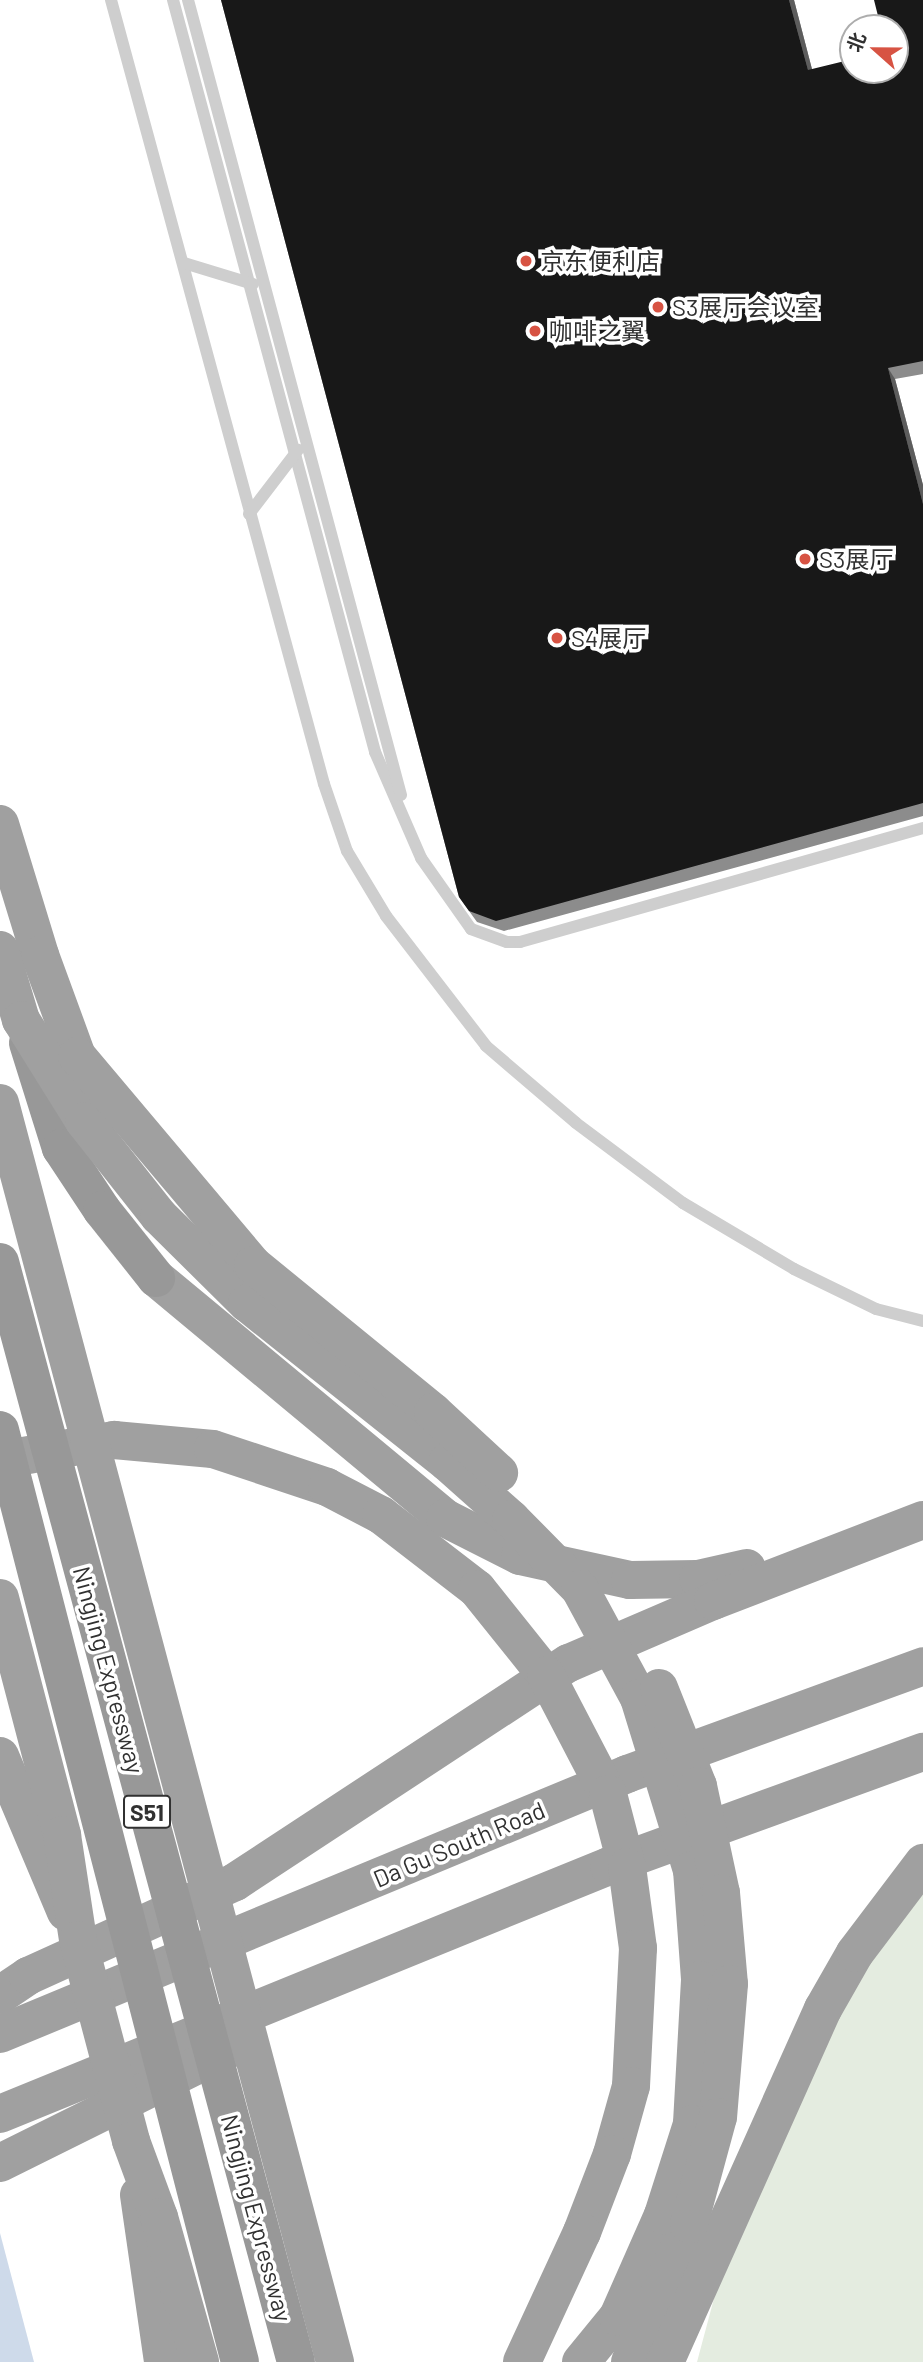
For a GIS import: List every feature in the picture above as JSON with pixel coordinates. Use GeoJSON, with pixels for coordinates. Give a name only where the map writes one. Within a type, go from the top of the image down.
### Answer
{"type":"FeatureCollection","features":[{"type":"Feature","properties":{"kind":"highway"},"geometry":{"type":"LineString","coordinates":[[0,824],[40,956],[77,1056],[253,1265],[433,1412],[544,1515],[613,1597],[660,1689],[698,1786],[721,1893],[729,1984],[727,2050],[708,2165],[618,2317],[581,2362]]}},
{"type":"Feature","properties":{"kind":"highway"},"geometry":{"type":"LineString","coordinates":[[0,950],[61,1148],[102,1210],[156,1278],[445,1518],[520,1556],[630,1580],[698,1579],[861,1541]]}},
{"type":"Feature","properties":{"kind":"highway"},"geometry":{"type":"LineString","coordinates":[[21,1020],[84,1121],[159,1216],[247,1303],[447,1462],[511,1519],[580,1589],[632,1686],[692,1870],[700,1980],[692,2124],[676,2219],[630,2362]]}},
{"type":"Feature","properties":{"kind":"highway"},"geometry":{"type":"LineString","coordinates":[[0,1104],[335,2362]]}},
{"type":"Feature","properties":{"kind":"highway","name":"Ningjing Expressway"},"geometry":{"type":"LineString","coordinates":[[0,1262],[296,2362]]}},
{"type":"Feature","properties":{"kind":"highway","name":"Ningjing Expressway"},"geometry":{"type":"LineString","coordinates":[[0,1430],[240,2362]]}},
{"type":"Feature","properties":{"kind":"highway"},"geometry":{"type":"LineString","coordinates":[[0,1460],[114,1440],[213,1449],[327,1487],[370,1509],[478,1589],[545,1675],[608,1794],[627,1867],[638,1948],[631,2086],[612,2154],[582,2232],[522,2362]]}},
{"type":"Feature","properties":{"kind":"highway"},"geometry":{"type":"LineString","coordinates":[[9,2003],[235,1882],[569,1663],[861,1541],[923,1520]]}},
{"type":"Feature","properties":{"kind":"highway"},"geometry":{"type":"LineString","coordinates":[[0,1598],[62,1835],[78,1940],[131,2141],[159,2217],[200,2362]]}},
{"type":"Feature","properties":{"kind":"highway","name":"Da Gu South Road"},"geometry":{"type":"LineString","coordinates":[[9,2003],[923,1666]]}},
{"type":"Feature","properties":{"kind":"highway"},"geometry":{"type":"LineString","coordinates":[[0,2114],[527,1899],[923,1752]]}},
{"type":"Feature","properties":{"kind":"highway"},"geometry":{"type":"LineString","coordinates":[[0,1756],[78,1940]]}},
{"type":"Feature","properties":{"kind":"highway"},"geometry":{"type":"LineString","coordinates":[[665,2362],[823,2009],[855,1953],[923,1863]]}},
{"type":"Feature","properties":{"kind":"highway"},"geometry":{"type":"LineString","coordinates":[[3,2161],[527,1899]]}},
{"type":"Feature","properties":{"kind":"highway"},"geometry":{"type":"LineString","coordinates":[[131,2141],[163,2362]]}},
{"type":"Feature","properties":{"kind":"lane"},"geometry":{"type":"LineString","coordinates":[[111,0],[184,263],[292,676],[347,851],[386,916],[486,1046],[576,1123],[683,1203],[794,1269],[876,1309],[923,1321]]}},
{"type":"Feature","properties":{"kind":"lane"},"geometry":{"type":"LineString","coordinates":[[173,0],[375,752],[405,813],[421,858],[471,929],[507,943],[923,828]]}},
{"type":"Feature","properties":{"kind":"lane"},"geometry":{"type":"LineString","coordinates":[[188,0],[272,300],[393,753],[405,813]]}},
{"type":"Feature","properties":{"kind":"lane"},"geometry":{"type":"LineString","coordinates":[[184,263],[207,273],[247,279],[272,300]]}},
{"type":"Feature","properties":{"kind":"lane"},"geometry":{"type":"LineString","coordinates":[[249,514],[296,454],[306,435]]}},
{"type":"Feature","properties":{"kind":"shaded area"},"geometry":{"type":"Polygon","coordinates":[[[923,1884],[923,2362],[697,2362],[728,2246],[861,1961],[923,1884]]]}},
{"type":"Feature","properties":{"kind":"water"},"geometry":{"type":"Polygon","coordinates":[[[0,2233],[34,2362],[0,2362],[0,2233]]]}},
{"type":"Feature","properties":{"kind":"building"},"geometry":{"type":"Polygon","coordinates":[[[221,0],[789,0],[808,70],[839,62],[839,84],[909,84],[909,14],[878,14],[874,0],[923,0],[923,361],[888,368],[923,504],[923,803],[496,921],[469,911],[459,897],[221,0]]]}},
{"type":"Feature","properties":{"kind":"place","name":"京东便利店"},"geometry":{"type":"Point","coordinates":[526,261]}},
{"type":"Feature","properties":{"kind":"place","name":"S3展厅会议室"},"geometry":{"type":"Point","coordinates":[658,307]}},
{"type":"Feature","properties":{"kind":"place","name":"咖啡之翼"},"geometry":{"type":"Point","coordinates":[535,331]}},
{"type":"Feature","properties":{"kind":"place","name":"S3展厅"},"geometry":{"type":"Point","coordinates":[805,559]}},
{"type":"Feature","properties":{"kind":"place","name":"S4展厅"},"geometry":{"type":"Point","coordinates":[557,638]}}]}
